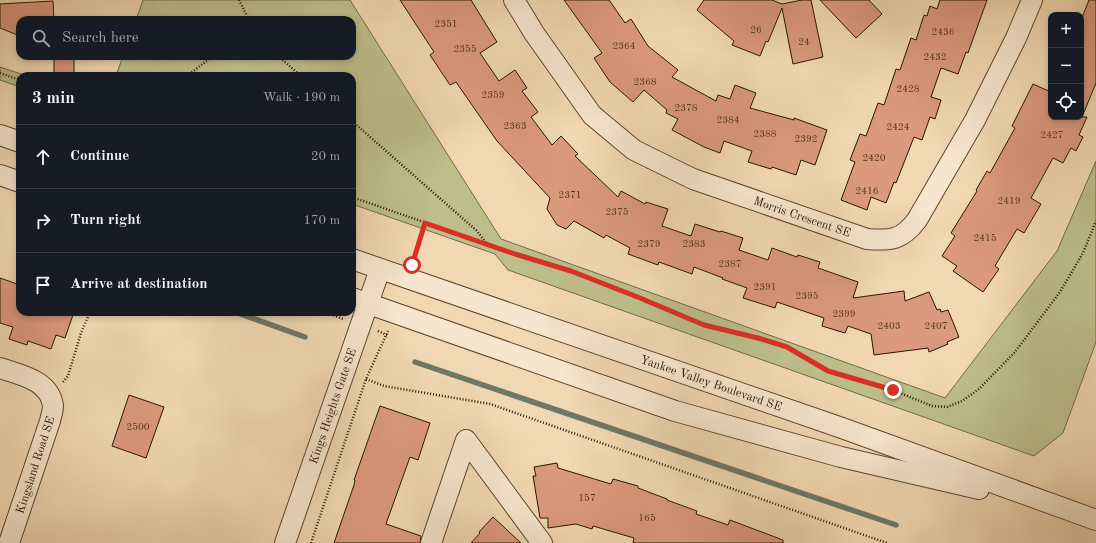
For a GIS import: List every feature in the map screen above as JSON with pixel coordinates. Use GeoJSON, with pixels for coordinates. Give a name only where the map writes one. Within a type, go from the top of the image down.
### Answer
{"type":"FeatureCollection","features":[{"type":"Feature","properties":{"kind":"street","name":"Morris Crescent SE"},"geometry":{"type":"LineString","coordinates":[[514,0],[534,33],[592,115],[634,150],[693,179],[867,239],[884,240],[897,238],[909,230],[917,220],[975,120],[1016,38],[1032,0]]}},
{"type":"Feature","properties":{"kind":"street"},"geometry":{"type":"LineString","coordinates":[[0,135],[16,141]]}},
{"type":"Feature","properties":{"kind":"street"},"geometry":{"type":"LineString","coordinates":[[0,175],[16,181]]}},
{"type":"Feature","properties":{"kind":"street","name":"Yankee Valley Boulevard SE"},"geometry":{"type":"LineString","coordinates":[[356,260],[827,422],[1096,520]]}},
{"type":"Feature","properties":{"kind":"street","name":"Kings Heights Gate SE"},"geometry":{"type":"LineString","coordinates":[[356,313],[360,300],[380,269]]}},
{"type":"Feature","properties":{"kind":"street","name":"Yankee Valley Boulevard SE"},"geometry":{"type":"LineString","coordinates":[[360,300],[675,411],[841,457],[1068,511]]}},
{"type":"Feature","properties":{"kind":"street","name":"Kings Heights Gate SE"},"geometry":{"type":"LineString","coordinates":[[284,543],[355,316]]}},
{"type":"Feature","properties":{"kind":"street"},"geometry":{"type":"LineString","coordinates":[[0,368],[33,380],[43,386],[50,396]]}},
{"type":"Feature","properties":{"kind":"street","name":"Kingsland Road SE"},"geometry":{"type":"LineString","coordinates":[[9,543],[50,421],[53,407],[50,396]]}},
{"type":"Feature","properties":{"kind":"street"},"geometry":{"type":"LineString","coordinates":[[431,543],[466,440],[542,543]]}},
{"type":"Feature","properties":{"kind":"path"},"geometry":{"type":"LineString","coordinates":[[239,0],[247,16]]}},
{"type":"Feature","properties":{"kind":"path"},"geometry":{"type":"LineString","coordinates":[[192,72],[208,60]]}},
{"type":"Feature","properties":{"kind":"path"},"geometry":{"type":"LineString","coordinates":[[283,60],[296,72]]}},
{"type":"Feature","properties":{"kind":"path"},"geometry":{"type":"LineString","coordinates":[[0,73],[16,79]]}},
{"type":"Feature","properties":{"kind":"path"},"geometry":{"type":"LineString","coordinates":[[356,125],[477,232],[488,245]]}},
{"type":"Feature","properties":{"kind":"path"},"geometry":{"type":"LineString","coordinates":[[356,198],[488,245],[571,271],[704,325],[787,347],[828,371],[893,390],[932,406],[947,407],[962,401],[979,389],[1015,352],[1060,292],[1083,253],[1096,220]]}},
{"type":"Feature","properties":{"kind":"path"},"geometry":{"type":"LineString","coordinates":[[412,265],[425,223]]}},
{"type":"Feature","properties":{"kind":"path"},"geometry":{"type":"LineString","coordinates":[[50,396],[68,376],[88,316]]}},
{"type":"Feature","properties":{"kind":"path"},"geometry":{"type":"LineString","coordinates":[[311,543],[366,379],[387,335]]}},
{"type":"Feature","properties":{"kind":"path"},"geometry":{"type":"LineString","coordinates":[[366,379],[384,386],[490,404],[887,543]]}},
{"type":"Feature","properties":{"kind":"green space"},"geometry":{"type":"Polygon","coordinates":[[[143,0],[350,0],[501,239],[945,398],[1057,251],[1096,161],[1096,342],[1063,433],[1034,456],[508,270],[495,254],[356,205],[356,72],[117,72],[122,60],[356,60],[356,16],[137,16],[143,0]]]}},
{"type":"Feature","properties":{"kind":"green space"},"geometry":{"type":"Polygon","coordinates":[[[0,67],[16,72],[16,86],[0,80],[0,67]]]}},
{"type":"Feature","properties":{"kind":"building"},"geometry":{"type":"Polygon","coordinates":[[[400,0],[471,0],[497,42],[480,53],[499,81],[515,70],[527,88],[522,91],[538,112],[531,117],[552,145],[561,136],[578,154],[575,156],[618,197],[621,191],[645,204],[646,202],[668,209],[662,226],[691,236],[695,224],[743,238],[739,250],[768,260],[772,248],[797,257],[798,255],[820,262],[818,268],[858,282],[853,298],[904,291],[905,301],[929,292],[937,310],[940,309],[941,312],[948,310],[959,337],[947,342],[948,344],[929,352],[928,348],[874,355],[871,334],[848,326],[845,333],[822,326],[824,318],[777,302],[775,308],[743,298],[747,288],[694,267],[692,274],[659,262],[658,265],[628,254],[630,248],[606,235],[604,238],[574,221],[566,229],[557,225],[547,209],[550,198],[497,141],[456,82],[450,85],[430,55],[434,52],[400,0]]]}},
{"type":"Feature","properties":{"kind":"building"},"geometry":{"type":"Polygon","coordinates":[[[564,0],[609,0],[625,23],[631,19],[648,46],[678,70],[672,77],[716,101],[718,95],[730,99],[735,85],[756,93],[750,108],[794,120],[794,118],[827,130],[815,165],[801,160],[796,175],[772,167],[771,169],[748,162],[752,151],[724,141],[720,153],[704,147],[672,130],[678,119],[666,113],[667,110],[644,90],[633,102],[610,82],[594,58],[602,53],[564,0]]]}},
{"type":"Feature","properties":{"kind":"building"},"geometry":{"type":"Polygon","coordinates":[[[704,0],[772,0],[782,4],[802,0],[811,0],[823,57],[793,64],[782,8],[768,42],[766,41],[760,56],[732,45],[734,41],[697,10],[704,0]]]}},
{"type":"Feature","properties":{"kind":"building"},"geometry":{"type":"Polygon","coordinates":[[[820,0],[869,0],[882,14],[856,38],[820,0]]]}},
{"type":"Feature","properties":{"kind":"building"},"geometry":{"type":"Polygon","coordinates":[[[940,0],[987,0],[968,53],[966,52],[958,74],[941,68],[931,97],[941,100],[935,119],[930,117],[922,140],[914,137],[896,183],[894,182],[886,203],[871,197],[867,210],[841,200],[855,162],[850,160],[860,134],[866,136],[878,103],[884,105],[896,69],[900,70],[911,38],[916,40],[924,15],[927,16],[930,6],[937,9],[940,0]]]}},
{"type":"Feature","properties":{"kind":"building"},"geometry":{"type":"Polygon","coordinates":[[[1089,0],[1096,0],[1096,83],[1084,112],[1084,48],[1084,12],[1089,0]]]}},
{"type":"Feature","properties":{"kind":"building"},"geometry":{"type":"Polygon","coordinates":[[[53,1],[54,16],[16,16],[16,34],[0,28],[0,4],[53,1]]]}},
{"type":"Feature","properties":{"kind":"building"},"geometry":{"type":"Polygon","coordinates":[[[54,60],[74,60],[74,72],[54,72],[54,60]]]}},
{"type":"Feature","properties":{"kind":"building"},"geometry":{"type":"Polygon","coordinates":[[[1033,84],[1048,91],[1048,120],[1084,120],[1084,117],[1087,117],[1079,135],[1083,137],[1076,151],[1071,148],[1063,163],[1053,158],[1031,198],[1041,204],[1024,233],[1017,229],[995,266],[999,269],[983,292],[953,271],[957,266],[942,256],[955,236],[951,233],[977,191],[976,190],[987,171],[990,173],[1015,128],[1012,126],[1033,84]]]}},
{"type":"Feature","properties":{"kind":"building"},"geometry":{"type":"Polygon","coordinates":[[[0,278],[16,284],[16,316],[73,316],[65,338],[56,335],[51,349],[28,341],[27,345],[9,339],[13,327],[0,323],[0,278]]]}},
{"type":"Feature","properties":{"kind":"building"},"geometry":{"type":"Polygon","coordinates":[[[129,395],[164,407],[146,458],[112,446],[129,395]]]}},
{"type":"Feature","properties":{"kind":"building"},"geometry":{"type":"Polygon","coordinates":[[[380,406],[430,423],[418,460],[410,457],[386,524],[421,536],[420,543],[334,543],[354,485],[354,480],[380,406]]]}},
{"type":"Feature","properties":{"kind":"building"},"geometry":{"type":"Polygon","coordinates":[[[557,463],[558,468],[611,484],[613,479],[638,486],[638,488],[697,511],[696,514],[728,525],[730,520],[783,540],[783,543],[633,543],[634,538],[593,526],[592,529],[576,524],[548,528],[548,518],[540,518],[533,476],[536,476],[534,467],[557,463]]]}},
{"type":"Feature","properties":{"kind":"building"},"geometry":{"type":"Polygon","coordinates":[[[493,517],[521,543],[471,543],[493,517]]]}},
{"type":"Feature","properties":{"kind":"waterway"},"geometry":{"type":"LineString","coordinates":[[246,316],[305,337]]}},
{"type":"Feature","properties":{"kind":"waterway"},"geometry":{"type":"LineString","coordinates":[[415,362],[896,525]]}},
{"type":"Feature","properties":{"kind":"route"},"geometry":{"type":"LineString","coordinates":[[412,265],[425,223],[515,254],[571,271],[704,325],[758,338],[787,347],[828,371],[893,390]]}}]}
